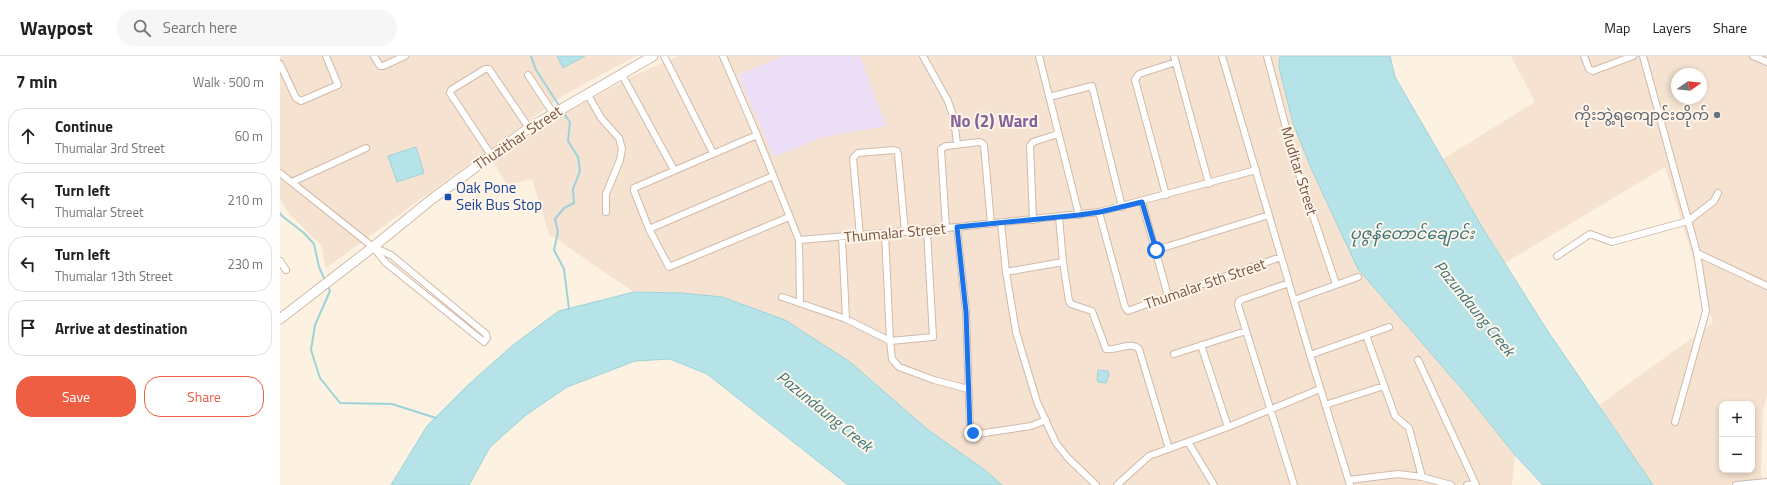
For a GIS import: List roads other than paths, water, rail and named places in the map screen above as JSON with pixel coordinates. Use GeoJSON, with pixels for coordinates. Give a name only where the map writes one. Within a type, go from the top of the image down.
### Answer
{"type":"FeatureCollection","features":[{"type":"Feature","properties":{"kind":"main road","name":"Thuzithar Street"},"geometry":{"type":"LineString","coordinates":[[280,319],[333,276],[373,247],[491,154],[554,112],[621,73],[639,59],[654,56]]}},
{"type":"Feature","properties":{"kind":"street"},"geometry":{"type":"LineString","coordinates":[[280,64],[296,98],[301,101],[338,85],[326,56]]}},
{"type":"Feature","properties":{"kind":"street"},"geometry":{"type":"LineString","coordinates":[[374,56],[380,66],[405,56]]}},
{"type":"Feature","properties":{"kind":"street"},"geometry":{"type":"LineString","coordinates":[[664,56],[713,153]]}},
{"type":"Feature","properties":{"kind":"street"},"geometry":{"type":"LineString","coordinates":[[723,56],[757,135],[799,240],[800,302]]}},
{"type":"Feature","properties":{"kind":"street"},"geometry":{"type":"LineString","coordinates":[[923,56],[948,101],[954,119],[957,144]]}},
{"type":"Feature","properties":{"kind":"street"},"geometry":{"type":"LineString","coordinates":[[1039,56],[1079,215]]}},
{"type":"Feature","properties":{"kind":"street"},"geometry":{"type":"LineString","coordinates":[[1222,56],[1320,389],[1350,482],[1398,474],[1422,477],[1451,485]]}},
{"type":"Feature","properties":{"kind":"street","name":"Muditar Street"},"geometry":{"type":"LineString","coordinates":[[1266,56],[1295,162],[1336,284]]}},
{"type":"Feature","properties":{"kind":"street"},"geometry":{"type":"LineString","coordinates":[[1584,56],[1589,69],[1593,72],[1633,56]]}},
{"type":"Feature","properties":{"kind":"street"},"geometry":{"type":"LineString","coordinates":[[1643,56],[1697,253],[1706,311],[1675,422]]}},
{"type":"Feature","properties":{"kind":"street"},"geometry":{"type":"LineString","coordinates":[[1752,56],[1767,62]]}},
{"type":"Feature","properties":{"kind":"street"},"geometry":{"type":"LineString","coordinates":[[1166,195],[1135,80],[1139,74],[1175,59],[1209,184]]}},
{"type":"Feature","properties":{"kind":"street"},"geometry":{"type":"LineString","coordinates":[[491,154],[450,93],[452,90],[488,68],[529,128]]}},
{"type":"Feature","properties":{"kind":"street"},"geometry":{"type":"LineString","coordinates":[[621,73],[674,170]]}},
{"type":"Feature","properties":{"kind":"street"},"geometry":{"type":"LineString","coordinates":[[528,75],[554,112]]}},
{"type":"Feature","properties":{"kind":"street"},"geometry":{"type":"LineString","coordinates":[[1049,97],[1092,86],[1122,207]]}},
{"type":"Feature","properties":{"kind":"street"},"geometry":{"type":"LineString","coordinates":[[587,93],[604,121],[619,138],[622,149],[620,160],[606,194],[606,212]]}},
{"type":"Feature","properties":{"kind":"street"},"geometry":{"type":"LineString","coordinates":[[1033,220],[1030,146],[1033,142],[1058,134]]}},
{"type":"Feature","properties":{"kind":"street"},"geometry":{"type":"LineString","coordinates":[[757,135],[634,188],[649,229],[669,267],[789,217]]}},
{"type":"Feature","properties":{"kind":"street"},"geometry":{"type":"LineString","coordinates":[[946,228],[941,149],[943,146],[957,144],[982,143],[991,224]]}},
{"type":"Feature","properties":{"kind":"street"},"geometry":{"type":"LineString","coordinates":[[292,182],[366,148]]}},
{"type":"Feature","properties":{"kind":"street"},"geometry":{"type":"LineString","coordinates":[[860,236],[853,158],[858,153],[897,151],[905,232]]}},
{"type":"Feature","properties":{"kind":"street","name":"Thumalar Street"},"geometry":{"type":"LineString","coordinates":[[799,240],[927,230],[1100,212],[1209,184],[1256,170]]}},
{"type":"Feature","properties":{"kind":"street"},"geometry":{"type":"LineString","coordinates":[[280,173],[373,247],[386,263],[484,342],[487,338],[486,334],[391,255],[373,247]]}},
{"type":"Feature","properties":{"kind":"street"},"geometry":{"type":"LineString","coordinates":[[649,229],[773,176]]}},
{"type":"Feature","properties":{"kind":"street"},"geometry":{"type":"LineString","coordinates":[[1557,256],[1590,234],[1612,242],[1688,221],[1714,201],[1718,194]]}},
{"type":"Feature","properties":{"kind":"street"},"geometry":{"type":"LineString","coordinates":[[1142,202],[1168,296]]}},
{"type":"Feature","properties":{"kind":"street","name":"Thumalar 5th Street"},"geometry":{"type":"LineString","coordinates":[[1100,212],[1125,308],[1128,311],[1281,257]]}},
{"type":"Feature","properties":{"kind":"street"},"geometry":{"type":"LineString","coordinates":[[1156,250],[1269,215]]}},
{"type":"Feature","properties":{"kind":"street"},"geometry":{"type":"LineString","coordinates":[[1059,217],[1063,262],[1069,301],[1071,304],[1092,311],[1106,349],[1110,350],[1131,346],[1137,346],[1140,349],[1169,449]]}},
{"type":"Feature","properties":{"kind":"street"},"geometry":{"type":"LineString","coordinates":[[1001,223],[1006,272],[1016,332],[1037,402],[1056,443],[1068,458],[1096,485]]}},
{"type":"Feature","properties":{"kind":"street"},"geometry":{"type":"LineString","coordinates":[[957,227],[966,312],[970,430],[973,433],[978,434],[1031,426],[1046,420]]}},
{"type":"Feature","properties":{"kind":"street"},"geometry":{"type":"LineString","coordinates":[[782,297],[846,319],[890,341],[933,337],[927,230]]}},
{"type":"Feature","properties":{"kind":"street"},"geometry":{"type":"LineString","coordinates":[[885,233],[892,359],[899,367],[934,380],[968,389]]}},
{"type":"Feature","properties":{"kind":"street"},"geometry":{"type":"LineString","coordinates":[[842,237],[846,319]]}},
{"type":"Feature","properties":{"kind":"street"},"geometry":{"type":"LineString","coordinates":[[1697,253],[1767,286]]}},
{"type":"Feature","properties":{"kind":"street"},"geometry":{"type":"LineString","coordinates":[[280,260],[286,270]]}},
{"type":"Feature","properties":{"kind":"street"},"geometry":{"type":"LineString","coordinates":[[1006,272],[1063,262]]}},
{"type":"Feature","properties":{"kind":"street"},"geometry":{"type":"LineString","coordinates":[[410,283],[416,276]]}},
{"type":"Feature","properties":{"kind":"street"},"geometry":{"type":"LineString","coordinates":[[1294,300],[1358,277]]}},
{"type":"Feature","properties":{"kind":"street"},"geometry":{"type":"LineString","coordinates":[[1289,283],[1239,301],[1238,305],[1294,485]]}},
{"type":"Feature","properties":{"kind":"street"},"geometry":{"type":"LineString","coordinates":[[1310,355],[1389,327]]}},
{"type":"Feature","properties":{"kind":"street"},"geometry":{"type":"LineString","coordinates":[[1174,354],[1246,331]]}},
{"type":"Feature","properties":{"kind":"street"},"geometry":{"type":"LineString","coordinates":[[1366,335],[1394,416],[1409,428],[1422,477]]}},
{"type":"Feature","properties":{"kind":"street"},"geometry":{"type":"LineString","coordinates":[[1201,345],[1228,427]]}},
{"type":"Feature","properties":{"kind":"street"},"geometry":{"type":"LineString","coordinates":[[1418,360],[1476,484],[1467,485]]}},
{"type":"Feature","properties":{"kind":"street"},"geometry":{"type":"LineString","coordinates":[[1325,405],[1384,386]]}},
{"type":"Feature","properties":{"kind":"street"},"geometry":{"type":"LineString","coordinates":[[1117,485],[1145,459],[1320,389]]}},
{"type":"Feature","properties":{"kind":"street"},"geometry":{"type":"LineString","coordinates":[[1188,442],[1214,485]]}},
{"type":"Feature","properties":{"kind":"street"},"geometry":{"type":"LineString","coordinates":[[1736,485],[1767,482]]}},
{"type":"Feature","properties":{"kind":"water"},"geometry":{"type":"Polygon","coordinates":[[[557,56],[585,56],[563,68],[557,56]]]}},
{"type":"Feature","properties":{"kind":"water","name":"ပုဇွန်တောင်ချောင်း"},"geometry":{"type":"Polygon","coordinates":[[[1280,56],[1390,56],[1395,77],[1482,227],[1545,327],[1653,485],[1543,485],[1515,455],[1468,396],[1358,269],[1311,168],[1293,123],[1279,67],[1280,56]]]}},
{"type":"Feature","properties":{"kind":"water"},"geometry":{"type":"Polygon","coordinates":[[[416,147],[424,173],[397,182],[388,156],[416,147]]]}},
{"type":"Feature","properties":{"kind":"water","name":"Pazundaung Creek"},"geometry":{"type":"Polygon","coordinates":[[[634,292],[681,293],[722,297],[785,320],[850,362],[927,429],[986,471],[1002,485],[848,485],[707,374],[670,359],[635,361],[567,387],[526,415],[490,447],[469,485],[391,485],[427,426],[468,385],[513,345],[559,311],[634,292]]]}},
{"type":"Feature","properties":{"kind":"water"},"geometry":{"type":"Polygon","coordinates":[[[1098,370],[1108,371],[1109,375],[1106,383],[1098,382],[1098,370]]]}},
{"type":"Feature","properties":{"kind":"waterway"},"geometry":{"type":"LineString","coordinates":[[531,56],[536,70],[560,107]]}},
{"type":"Feature","properties":{"kind":"waterway"},"geometry":{"type":"LineString","coordinates":[[562,111],[570,122],[568,141],[578,157],[580,171],[573,189],[574,203],[564,208],[555,219],[558,232],[554,250],[564,269],[569,309]]}},
{"type":"Feature","properties":{"kind":"waterway"},"geometry":{"type":"LineString","coordinates":[[280,213],[304,233],[314,244],[319,267],[325,280]]}},
{"type":"Feature","properties":{"kind":"waterway"},"geometry":{"type":"LineString","coordinates":[[328,286],[330,291],[315,325],[311,350],[320,378],[340,403],[392,404],[436,418]]}},
{"type":"Feature","properties":{"kind":"place","name":"ကိုးဘွဲ့ရကျောင်းတိုက်"},"geometry":{"type":"Point","coordinates":[1717,115]}},
{"type":"Feature","properties":{"kind":"place","name":"Oak Pone Seik Bus Stop"},"geometry":{"type":"Point","coordinates":[448,197]}},
{"type":"Feature","properties":{"kind":"district","name":"No (2) Ward"},"geometry":{"type":"Point","coordinates":[994,121]}}]}
